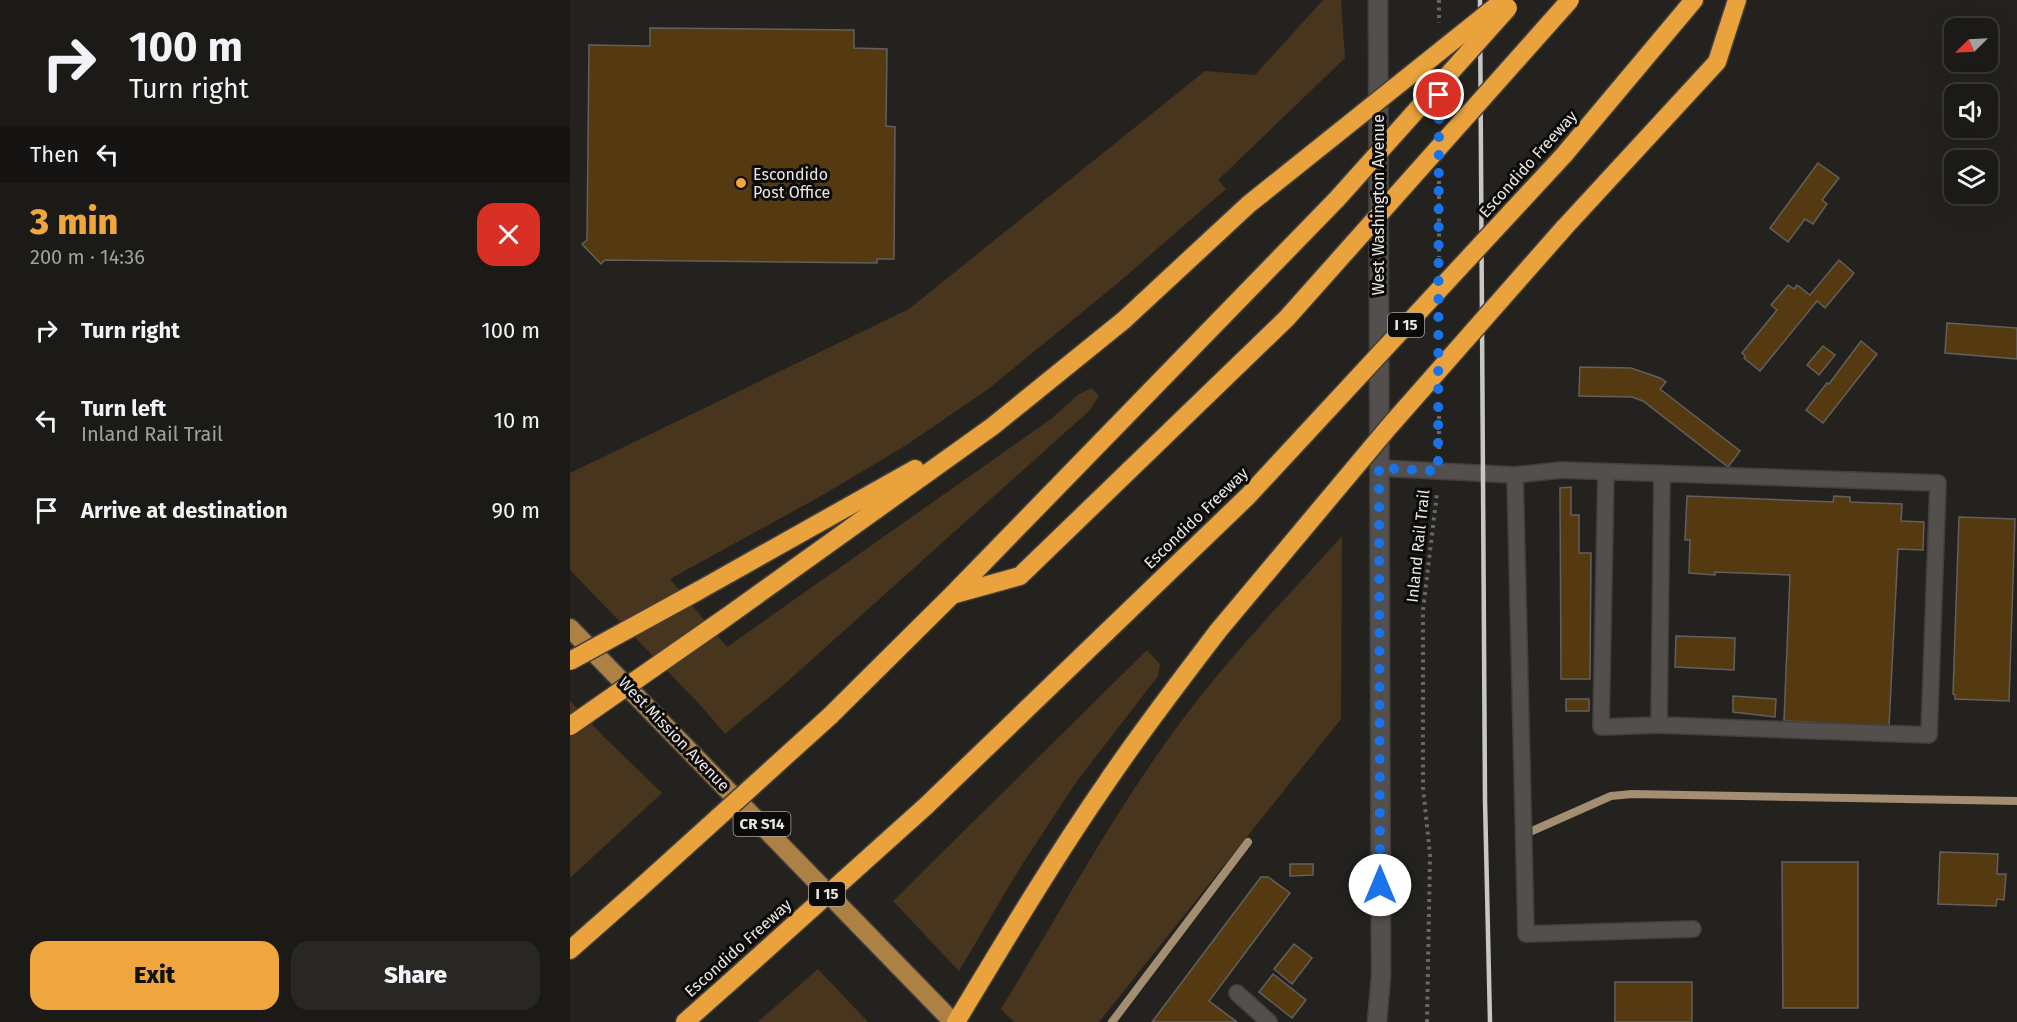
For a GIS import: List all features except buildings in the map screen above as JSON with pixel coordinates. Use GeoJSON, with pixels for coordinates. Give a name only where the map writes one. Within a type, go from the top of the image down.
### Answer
{"type":"FeatureCollection","features":[{"type":"Feature","properties":{"kind":"highway"},"geometry":{"type":"LineString","coordinates":[[570,726],[993,426],[1124,320],[1249,204],[1504,0]]}},
{"type":"Feature","properties":{"kind":"highway"},"geometry":{"type":"LineString","coordinates":[[570,950],[830,716],[953,594],[1337,199],[1515,0]]}},
{"type":"Feature","properties":{"kind":"highway"},"geometry":{"type":"LineString","coordinates":[[953,594],[1020,576],[1287,318],[1570,0]]}},
{"type":"Feature","properties":{"kind":"highway","name":"Escondido Freeway"},"geometry":{"type":"LineString","coordinates":[[685,1022],[926,806],[1248,496],[1564,155],[1694,0]]}},
{"type":"Feature","properties":{"kind":"highway"},"geometry":{"type":"LineString","coordinates":[[955,1022],[1106,784],[1161,705],[1218,631],[1388,428],[1564,228],[1717,62],[1737,0]]}},
{"type":"Feature","properties":{"kind":"highway"},"geometry":{"type":"LineString","coordinates":[[570,661],[993,426]]}},
{"type":"Feature","properties":{"kind":"main road","name":"West Mission Avenue"},"geometry":{"type":"LineString","coordinates":[[570,628],[955,1022]]}},
{"type":"Feature","properties":{"kind":"street","name":"West Washington Avenue"},"geometry":{"type":"LineString","coordinates":[[1377,1022],[1381,976],[1378,0]]}},
{"type":"Feature","properties":{"kind":"lane"},"geometry":{"type":"LineString","coordinates":[[1379,468],[1515,475],[1561,470],[1938,483],[1929,735],[1659,725],[1601,727],[1606,472]]}},
{"type":"Feature","properties":{"kind":"lane"},"geometry":{"type":"LineString","coordinates":[[1659,725],[1662,474]]}},
{"type":"Feature","properties":{"kind":"lane"},"geometry":{"type":"LineString","coordinates":[[1515,475],[1526,934],[1693,929]]}},
{"type":"Feature","properties":{"kind":"lane"},"geometry":{"type":"LineString","coordinates":[[1237,993],[1269,1022]]}},
{"type":"Feature","properties":{"kind":"path"},"geometry":{"type":"LineString","coordinates":[[1439,0],[1439,24]]}},
{"type":"Feature","properties":{"kind":"path"},"geometry":{"type":"LineString","coordinates":[[1439,178],[1439,262]]}},
{"type":"Feature","properties":{"kind":"path","name":"Inland Rail Trail"},"geometry":{"type":"LineString","coordinates":[[1427,1022],[1430,855],[1424,787],[1423,610],[1437,496],[1439,404]]}},
{"type":"Feature","properties":{"kind":"shaded area"},"geometry":{"type":"Polygon","coordinates":[[[1323,0],[1341,0],[1345,58],[1218,180],[1226,189],[1118,283],[987,390],[905,446],[821,496],[670,579],[727,647],[1051,419],[1079,394],[1092,388],[1099,396],[1090,410],[778,690],[725,734],[702,707],[570,570],[570,473],[909,309],[1205,71],[1255,75],[1323,0]]]}},
{"type":"Feature","properties":{"kind":"shaded area"},"geometry":{"type":"Polygon","coordinates":[[[1342,536],[1341,719],[1099,1022],[1014,1022],[1001,1009],[1109,828],[1155,757],[1218,675],[1342,536]]]}},
{"type":"Feature","properties":{"kind":"shaded area"},"geometry":{"type":"Polygon","coordinates":[[[1147,650],[1160,664],[1158,676],[1077,781],[1018,871],[959,971],[893,901],[1147,650]]]}},
{"type":"Feature","properties":{"kind":"shaded area"},"geometry":{"type":"Polygon","coordinates":[[[570,701],[662,793],[570,878],[570,701]]]}},
{"type":"Feature","properties":{"kind":"shaded area"},"geometry":{"type":"Polygon","coordinates":[[[818,969],[868,1022],[758,1022],[818,969]]]}},
{"type":"Feature","properties":{"kind":"waterway"},"geometry":{"type":"LineString","coordinates":[[1532,831],[1611,796],[1632,794],[2017,801]]}},
{"type":"Feature","properties":{"kind":"waterway"},"geometry":{"type":"LineString","coordinates":[[1112,1022],[1248,842]]}},
{"type":"Feature","properties":{"kind":"railway"},"geometry":{"type":"LineString","coordinates":[[1480,0],[1485,800],[1490,1022]]}},
{"type":"Feature","properties":{"kind":"place","name":"Escondido Post Office"},"geometry":{"type":"Point","coordinates":[741,183]}},
{"type":"Feature","properties":{"kind":"route"},"geometry":{"type":"LineString","coordinates":[[1380,885],[1379,468],[1438,471],[1439,95]]}}]}
